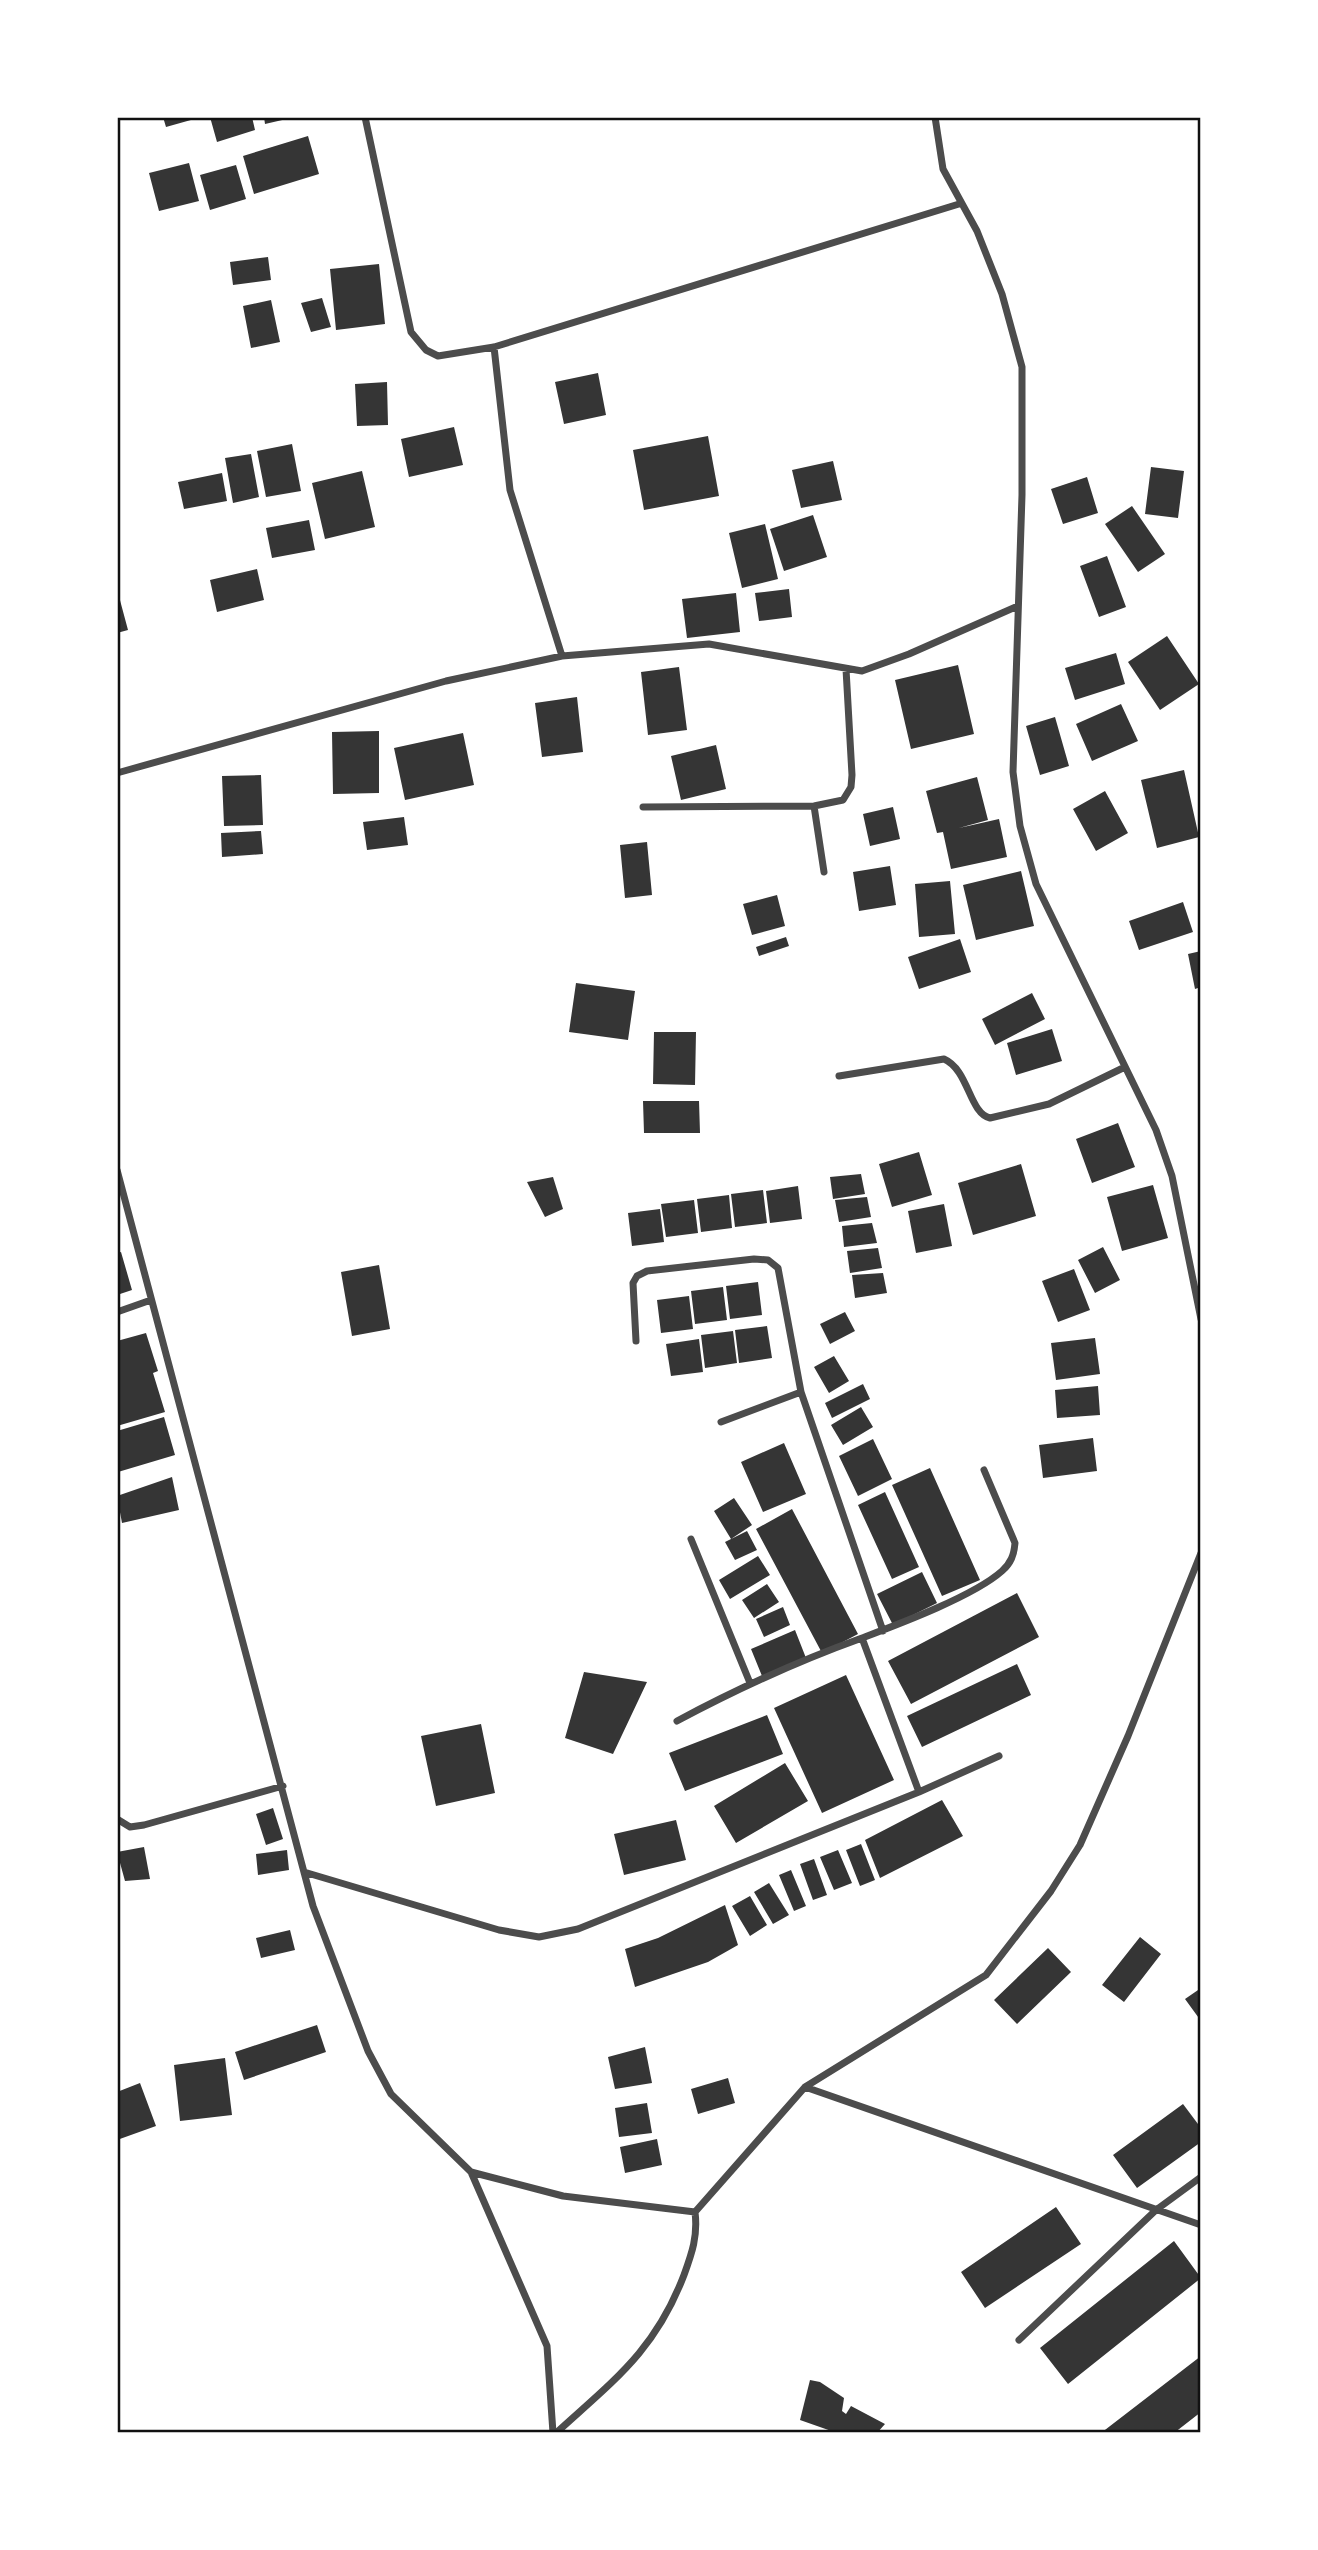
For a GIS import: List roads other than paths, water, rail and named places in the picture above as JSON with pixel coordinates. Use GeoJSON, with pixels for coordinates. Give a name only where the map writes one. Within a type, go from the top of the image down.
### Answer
{"type":"FeatureCollection","features":[{"type":"Feature","properties":{"kind":"street"},"geometry":{"type":"LineString","coordinates":[[365,117],[411,331],[426,350],[438,356],[494,348],[959,204]]}},
{"type":"Feature","properties":{"kind":"street"},"geometry":{"type":"LineString","coordinates":[[935,117],[943,169],[959,204],[977,231],[1002,294],[1022,367],[1013,772],[1020,826],[1036,884],[1156,1130],[1172,1177],[1201,1320]]}},
{"type":"Feature","properties":{"kind":"street"},"geometry":{"type":"LineString","coordinates":[[494,348],[510,490],[562,656]]}},
{"type":"Feature","properties":{"kind":"street"},"geometry":{"type":"LineString","coordinates":[[117,773],[446,681],[562,656],[709,644],[862,671],[909,654],[1018,606]]}},
{"type":"Feature","properties":{"kind":"street"},"geometry":{"type":"LineString","coordinates":[[643,807],[814,806],[843,800],[851,787],[846,669]]}},
{"type":"Feature","properties":{"kind":"street"},"geometry":{"type":"LineString","coordinates":[[814,806],[824,872]]}},
{"type":"Feature","properties":{"kind":"street"},"geometry":{"type":"LineString","coordinates":[[839,1076],[944,1059],[959,1068],[979,1112],[990,1118],[1049,1104],[1125,1067]]}},
{"type":"Feature","properties":{"kind":"street"},"geometry":{"type":"LineString","coordinates":[[117,1170],[313,1906],[368,2051],[391,2094],[471,2172],[547,2346],[555,2433]]}},
{"type":"Feature","properties":{"kind":"street"},"geometry":{"type":"LineString","coordinates":[[636,1341],[633,1283],[637,1276],[646,1271],[754,1259],[768,1261],[778,1268],[802,1392],[883,1631]]}},
{"type":"Feature","properties":{"kind":"street"},"geometry":{"type":"LineString","coordinates":[[117,1312],[151,1300]]}},
{"type":"Feature","properties":{"kind":"street"},"geometry":{"type":"LineString","coordinates":[[722,1422],[802,1392]]}},
{"type":"Feature","properties":{"kind":"street"},"geometry":{"type":"LineString","coordinates":[[677,1721],[750,1683],[883,1631],[988,1582],[1005,1569],[1014,1555],[1015,1543],[984,1470]]}},
{"type":"Feature","properties":{"kind":"street"},"geometry":{"type":"LineString","coordinates":[[691,1539],[750,1683]]}},
{"type":"Feature","properties":{"kind":"street"},"geometry":{"type":"LineString","coordinates":[[555,2433],[629,2367],[647,2347],[674,2301],[695,2246],[695,2212],[805,2087],[986,1975],[1051,1891],[1080,1845],[1123,1748],[1201,1553]]}},
{"type":"Feature","properties":{"kind":"street"},"geometry":{"type":"LineString","coordinates":[[862,1638],[919,1792]]}},
{"type":"Feature","properties":{"kind":"street"},"geometry":{"type":"LineString","coordinates":[[304,1872],[499,1930],[539,1937],[578,1929],[919,1792],[999,1756]]}},
{"type":"Feature","properties":{"kind":"street"},"geometry":{"type":"LineString","coordinates":[[117,1819],[130,1827],[144,1825],[283,1786]]}},
{"type":"Feature","properties":{"kind":"street"},"geometry":{"type":"LineString","coordinates":[[303,1906],[313,1906]]}},
{"type":"Feature","properties":{"kind":"street"},"geometry":{"type":"LineString","coordinates":[[805,2087],[1201,2225]]}},
{"type":"Feature","properties":{"kind":"street"},"geometry":{"type":"LineString","coordinates":[[471,2172],[563,2196],[695,2212]]}},
{"type":"Feature","properties":{"kind":"street"},"geometry":{"type":"LineString","coordinates":[[1020,2340],[1156,2210],[1201,2177]]}}]}
